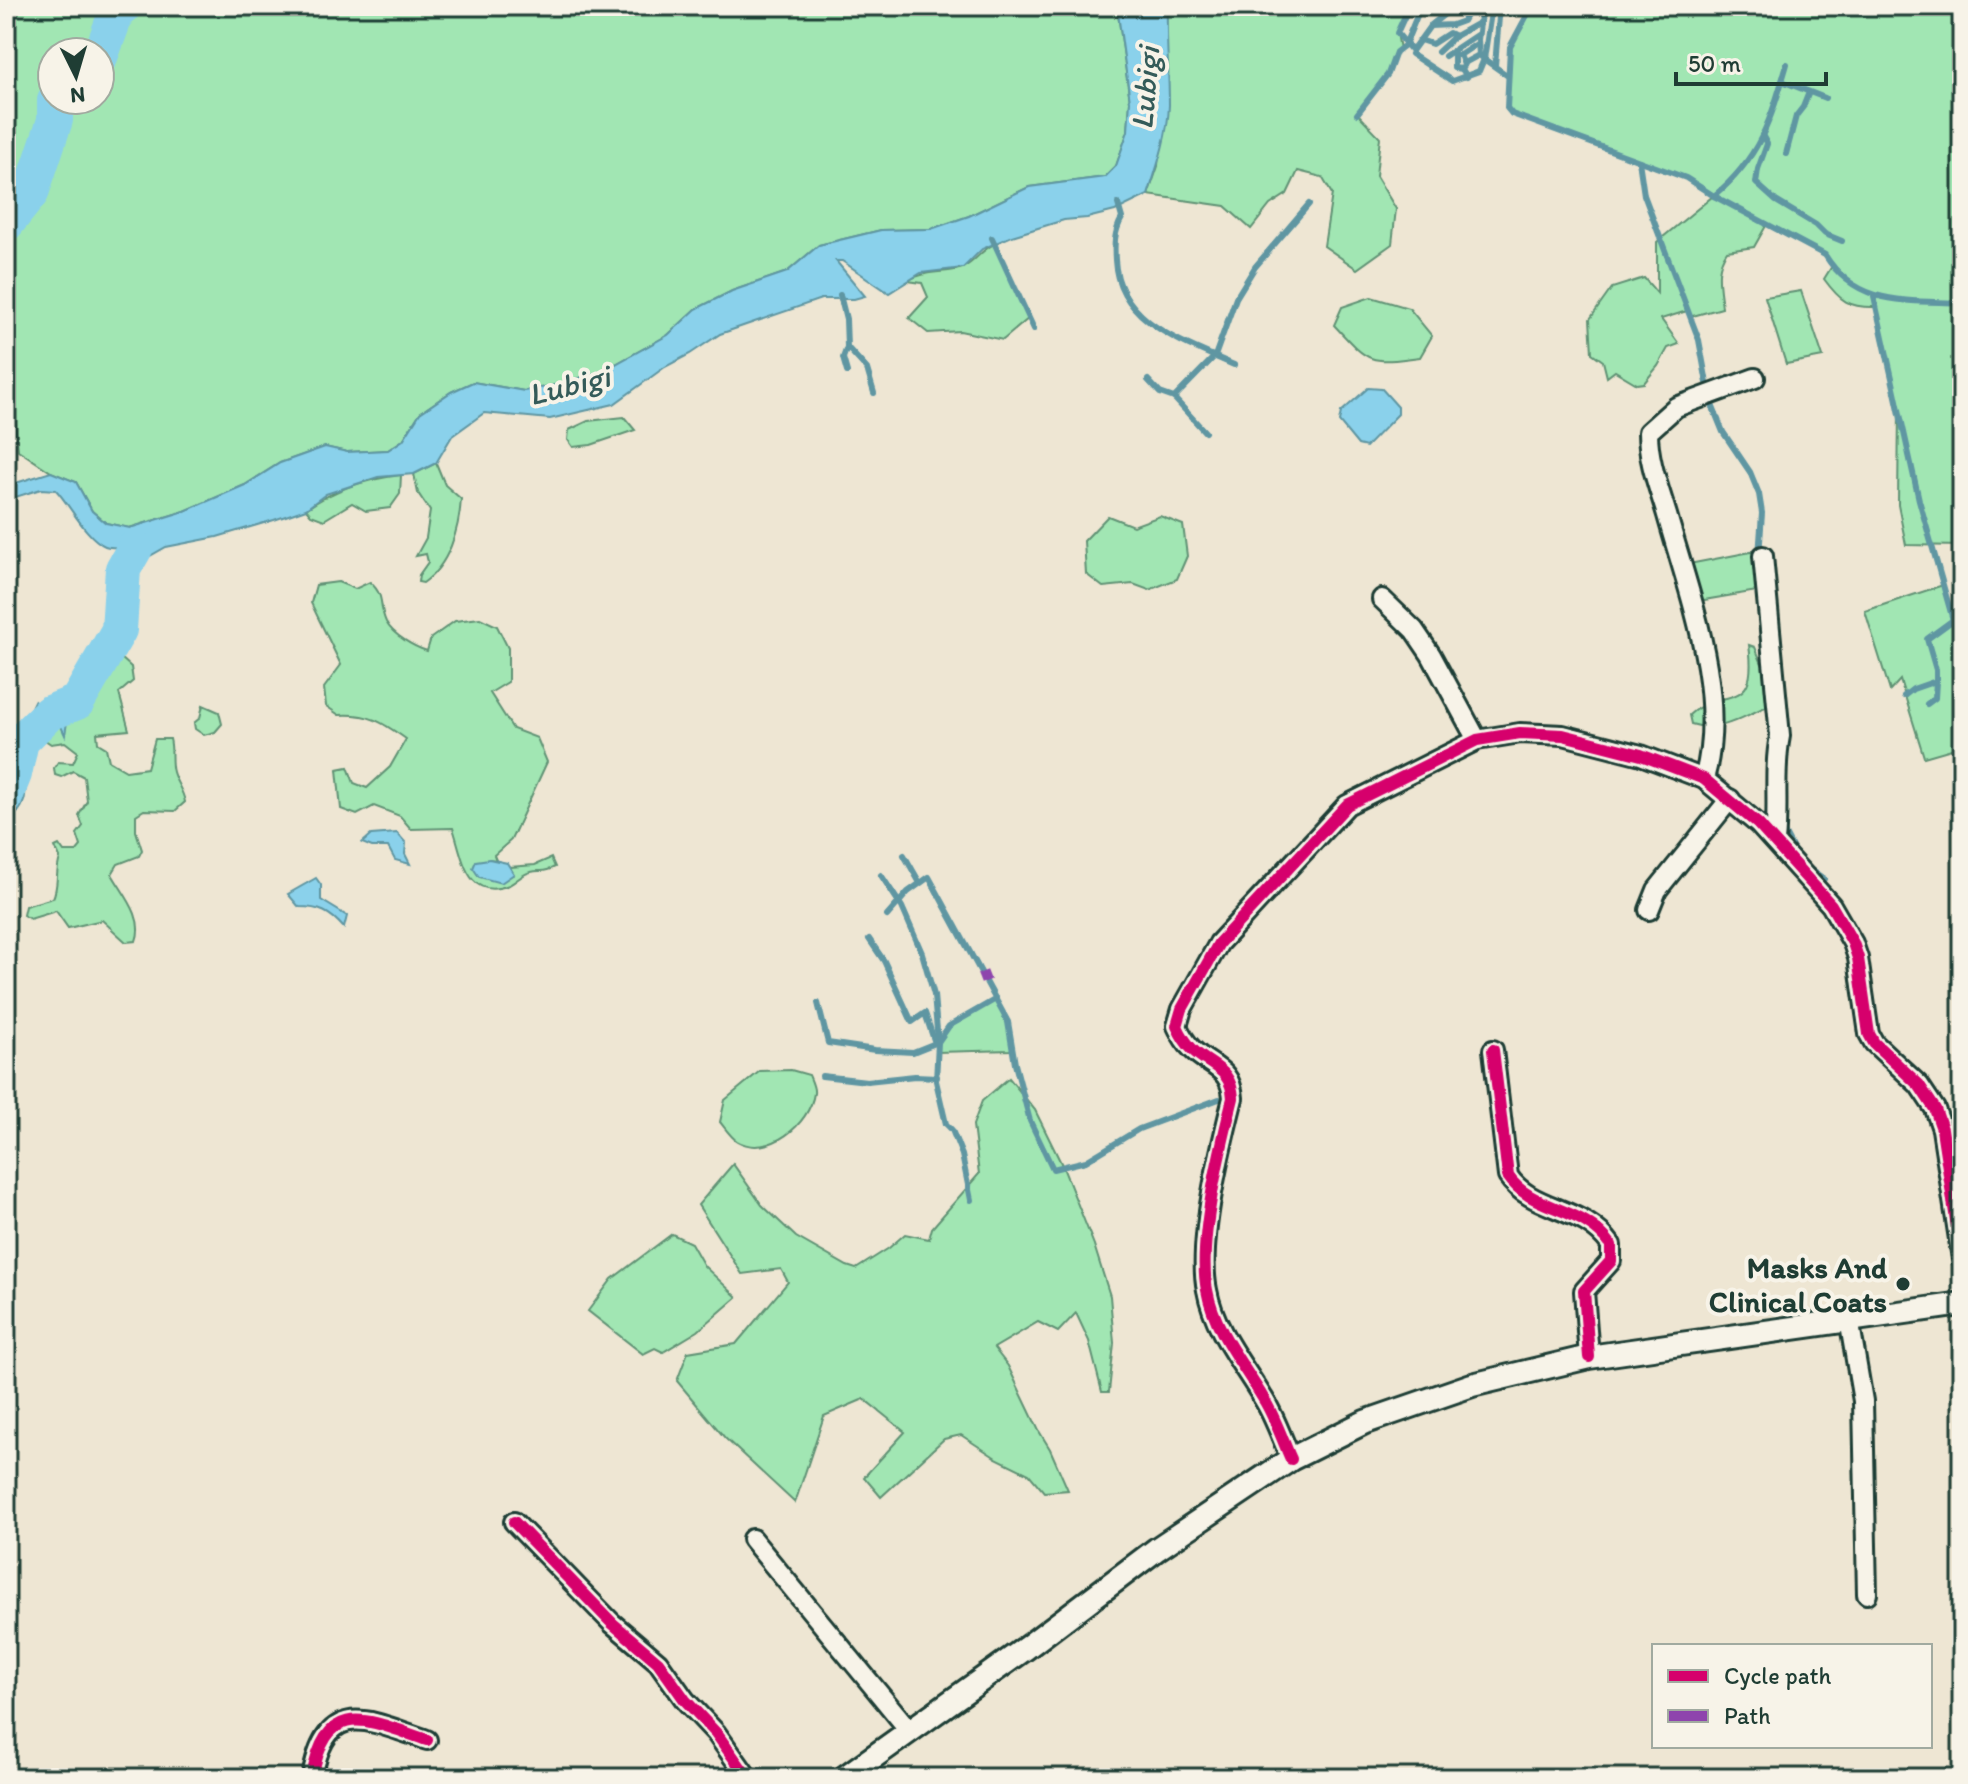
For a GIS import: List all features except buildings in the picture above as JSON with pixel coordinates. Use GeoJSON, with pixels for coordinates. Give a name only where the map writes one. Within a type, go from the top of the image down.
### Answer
{"type":"FeatureCollection","features":[{"type":"Feature","properties":{"kind":"street"},"geometry":{"type":"LineString","coordinates":[[1704,779],[1712,736],[1711,689],[1687,584],[1651,459],[1648,432],[1676,407],[1755,378]]}},
{"type":"Feature","properties":{"kind":"street"},"geometry":{"type":"LineString","coordinates":[[1763,556],[1780,736],[1776,754],[1778,806],[1775,841]]}},
{"type":"Feature","properties":{"kind":"street"},"geometry":{"type":"LineString","coordinates":[[1382,599],[1414,630],[1431,655],[1477,740]]}},
{"type":"Feature","properties":{"kind":"street"},"geometry":{"type":"LineString","coordinates":[[1291,1459],[1265,1401],[1226,1339],[1206,1290],[1208,1232],[1233,1098],[1232,1087],[1229,1078],[1219,1068],[1194,1051],[1177,1026],[1182,1009],[1219,943],[1347,805],[1477,740],[1520,733],[1563,735],[1641,755],[1704,779],[1775,841],[1831,905],[1853,943],[1862,973],[1866,1018],[1874,1043],[1919,1085],[1935,1109],[1942,1129],[1962,1259]]}},
{"type":"Feature","properties":{"kind":"street"},"geometry":{"type":"LineString","coordinates":[[1649,910],[1657,890],[1730,799]]}},
{"type":"Feature","properties":{"kind":"street"},"geometry":{"type":"LineString","coordinates":[[1493,1050],[1508,1176],[1519,1191],[1592,1224],[1611,1245],[1611,1261],[1584,1291],[1589,1357]]}},
{"type":"Feature","properties":{"kind":"street"},"geometry":{"type":"LineString","coordinates":[[844,1778],[1026,1648],[1157,1549],[1291,1459],[1365,1422],[1472,1385],[1589,1357],[1962,1304]]}},
{"type":"Feature","properties":{"kind":"street"},"geometry":{"type":"LineString","coordinates":[[1849,1319],[1863,1401],[1867,1594]]}},
{"type":"Feature","properties":{"kind":"street"},"geometry":{"type":"LineString","coordinates":[[514,1522],[612,1623],[658,1662],[748,1778]]}},
{"type":"Feature","properties":{"kind":"street"},"geometry":{"type":"LineString","coordinates":[[752,1539],[909,1730]]}},
{"type":"Feature","properties":{"kind":"street"},"geometry":{"type":"LineString","coordinates":[[312,1778],[318,1752],[327,1733],[338,1723],[370,1722],[427,1740]]}},
{"type":"Feature","properties":{"kind":"green space"},"geometry":{"type":"Polygon","coordinates":[[[6,6],[116,6],[114,18],[133,6],[1117,6],[1130,101],[1128,131],[1116,166],[1105,177],[1029,187],[969,216],[931,229],[881,230],[819,245],[787,272],[732,291],[696,309],[668,335],[603,371],[524,391],[473,382],[451,392],[420,413],[403,440],[388,450],[347,452],[325,447],[280,463],[245,485],[185,511],[129,528],[106,523],[92,511],[76,482],[51,472],[18,450],[15,422],[6,422],[6,6]]]}},
{"type":"Feature","properties":{"kind":"green space"},"geometry":{"type":"Polygon","coordinates":[[[1167,6],[1403,6],[1408,9],[1397,33],[1400,49],[1388,74],[1357,113],[1380,137],[1376,176],[1396,209],[1392,244],[1357,269],[1324,246],[1332,194],[1322,177],[1298,171],[1287,194],[1270,205],[1251,229],[1225,206],[1148,195],[1158,166],[1167,6]]]}},
{"type":"Feature","properties":{"kind":"green space"},"geometry":{"type":"Polygon","coordinates":[[[1532,6],[1962,6],[1962,546],[1906,545],[1898,505],[1899,406],[1876,307],[1859,306],[1840,298],[1824,279],[1832,266],[1825,255],[1767,224],[1754,247],[1727,251],[1723,258],[1719,278],[1722,308],[1689,317],[1687,311],[1661,319],[1679,344],[1668,348],[1644,383],[1637,384],[1615,371],[1607,377],[1603,361],[1592,353],[1590,319],[1612,288],[1644,278],[1657,293],[1657,242],[1713,196],[1686,178],[1512,114],[1507,108],[1510,47],[1532,6]]]}},
{"type":"Feature","properties":{"kind":"green space"},"geometry":{"type":"Polygon","coordinates":[[[994,244],[1029,318],[1003,340],[960,331],[928,333],[909,318],[928,297],[922,283],[907,281],[923,274],[964,267],[994,244]]]}},
{"type":"Feature","properties":{"kind":"green space"},"geometry":{"type":"Polygon","coordinates":[[[1801,291],[1823,357],[1786,364],[1765,297],[1801,291]]]}},
{"type":"Feature","properties":{"kind":"green space"},"geometry":{"type":"Polygon","coordinates":[[[1371,297],[1409,308],[1432,336],[1420,357],[1371,358],[1355,347],[1334,325],[1342,307],[1371,297]]]}},
{"type":"Feature","properties":{"kind":"green space"},"geometry":{"type":"Polygon","coordinates":[[[624,417],[635,430],[591,445],[573,447],[568,440],[569,430],[588,421],[624,417]]]}},
{"type":"Feature","properties":{"kind":"green space"},"geometry":{"type":"Polygon","coordinates":[[[436,463],[445,485],[461,499],[460,511],[446,557],[423,583],[418,582],[428,562],[426,554],[416,556],[426,538],[430,511],[418,493],[414,474],[436,463]]]}},
{"type":"Feature","properties":{"kind":"green space"},"geometry":{"type":"Polygon","coordinates":[[[401,475],[400,494],[390,508],[366,511],[352,503],[324,520],[311,515],[306,509],[351,486],[401,475]]]}},
{"type":"Feature","properties":{"kind":"green space"},"geometry":{"type":"Polygon","coordinates":[[[1108,516],[1133,526],[1160,516],[1183,525],[1187,556],[1177,579],[1149,590],[1133,584],[1103,587],[1086,574],[1084,541],[1108,516]]]}},
{"type":"Feature","properties":{"kind":"green space"},"geometry":{"type":"Polygon","coordinates":[[[1761,550],[1763,590],[1698,601],[1689,564],[1761,550]]]}},
{"type":"Feature","properties":{"kind":"green space"},"geometry":{"type":"Polygon","coordinates":[[[338,582],[355,589],[370,582],[378,592],[389,627],[404,640],[427,651],[431,638],[455,621],[480,618],[497,626],[508,648],[508,682],[490,693],[513,729],[537,738],[547,762],[511,840],[494,855],[496,860],[489,859],[513,874],[510,867],[535,865],[551,858],[555,867],[528,873],[509,885],[495,889],[484,887],[469,874],[453,828],[411,829],[400,816],[374,806],[357,815],[341,809],[337,769],[348,767],[354,783],[367,788],[390,767],[406,739],[375,720],[339,715],[326,706],[324,688],[341,665],[311,603],[316,585],[338,582]]]}},
{"type":"Feature","properties":{"kind":"green space"},"geometry":{"type":"Polygon","coordinates":[[[1943,585],[1962,652],[1962,746],[1924,757],[1900,680],[1890,691],[1865,611],[1943,585]]]}},
{"type":"Feature","properties":{"kind":"green space"},"geometry":{"type":"Polygon","coordinates":[[[1749,645],[1755,647],[1778,702],[1725,725],[1703,727],[1691,724],[1689,715],[1701,706],[1743,690],[1751,667],[1749,645]]]}},
{"type":"Feature","properties":{"kind":"green space"},"geometry":{"type":"Polygon","coordinates":[[[109,647],[131,667],[133,681],[119,693],[129,730],[97,733],[98,743],[106,748],[109,761],[126,771],[147,768],[155,739],[170,739],[173,772],[185,802],[175,811],[144,810],[136,815],[136,831],[142,850],[139,856],[118,864],[112,874],[132,906],[138,923],[136,941],[126,942],[102,920],[68,928],[56,911],[30,919],[23,915],[25,906],[53,898],[60,858],[55,847],[59,845],[64,852],[76,852],[81,846],[77,834],[83,826],[79,815],[87,801],[84,777],[73,771],[61,777],[55,775],[54,768],[58,762],[73,763],[78,752],[65,742],[51,744],[39,736],[60,721],[67,722],[73,713],[64,707],[77,702],[109,647]]]}},
{"type":"Feature","properties":{"kind":"green space"},"geometry":{"type":"Polygon","coordinates":[[[203,705],[219,712],[222,724],[215,732],[204,735],[195,729],[194,723],[200,718],[203,705]]]}},
{"type":"Feature","properties":{"kind":"green space"},"geometry":{"type":"Polygon","coordinates":[[[996,999],[1008,1022],[1012,1050],[937,1052],[939,1042],[951,1026],[996,999]]]}},
{"type":"Feature","properties":{"kind":"green space"},"geometry":{"type":"Polygon","coordinates":[[[791,1070],[809,1075],[813,1086],[811,1105],[805,1116],[796,1127],[774,1142],[749,1145],[737,1141],[720,1122],[725,1100],[760,1071],[791,1070]]]}},
{"type":"Feature","properties":{"kind":"green space"},"geometry":{"type":"Polygon","coordinates":[[[1009,1078],[1035,1110],[1062,1165],[1094,1245],[1110,1296],[1114,1343],[1109,1392],[1102,1392],[1089,1341],[1076,1313],[1058,1332],[1038,1322],[994,1348],[1008,1366],[1068,1490],[1044,1492],[1029,1474],[996,1458],[961,1435],[944,1439],[881,1497],[864,1477],[905,1432],[864,1399],[824,1416],[795,1503],[725,1438],[677,1381],[688,1352],[736,1344],[788,1282],[781,1269],[742,1274],[698,1205],[733,1164],[762,1205],[796,1237],[856,1269],[905,1234],[929,1239],[932,1228],[979,1174],[973,1125],[982,1101],[1009,1078]]]}},
{"type":"Feature","properties":{"kind":"green space"},"geometry":{"type":"Polygon","coordinates":[[[672,1234],[691,1243],[704,1266],[737,1297],[698,1331],[663,1352],[655,1348],[643,1354],[588,1311],[612,1279],[672,1234]]]}},
{"type":"Feature","properties":{"kind":"water"},"geometry":{"type":"Polygon","coordinates":[[[1117,6],[1167,6],[1169,105],[1164,139],[1148,195],[1115,211],[1064,220],[1012,236],[982,249],[963,268],[921,273],[889,293],[842,261],[836,261],[865,296],[821,299],[720,334],[665,367],[614,404],[550,419],[484,413],[452,436],[436,463],[414,474],[378,477],[326,494],[306,509],[274,520],[217,537],[166,547],[145,559],[134,585],[121,594],[111,580],[125,548],[107,547],[98,542],[56,490],[41,489],[6,500],[6,486],[51,472],[76,482],[92,511],[106,523],[130,528],[185,511],[245,485],[280,463],[325,447],[347,452],[388,450],[403,440],[420,413],[451,392],[473,382],[524,391],[603,371],[668,335],[696,309],[732,291],[787,272],[819,245],[881,230],[931,229],[969,216],[1029,187],[1105,177],[1116,166],[1128,131],[1130,101],[1117,6]]]}},
{"type":"Feature","properties":{"kind":"water"},"geometry":{"type":"Polygon","coordinates":[[[1368,388],[1382,389],[1398,407],[1398,414],[1366,447],[1358,445],[1339,422],[1341,412],[1368,388]]]}},
{"type":"Feature","properties":{"kind":"water"},"geometry":{"type":"Polygon","coordinates":[[[34,701],[41,709],[64,707],[73,713],[67,722],[65,735],[59,722],[29,745],[23,805],[17,814],[6,821],[6,759],[34,701]]]}},
{"type":"Feature","properties":{"kind":"water"},"geometry":{"type":"Polygon","coordinates":[[[397,833],[406,843],[405,854],[410,864],[395,860],[388,847],[372,847],[362,843],[371,835],[397,833]]]}},
{"type":"Feature","properties":{"kind":"water"},"geometry":{"type":"Polygon","coordinates":[[[489,859],[507,863],[514,874],[501,883],[479,877],[473,868],[476,861],[489,859]]]}},
{"type":"Feature","properties":{"kind":"water"},"geometry":{"type":"Polygon","coordinates":[[[316,878],[321,885],[321,900],[347,916],[344,928],[324,912],[299,907],[288,894],[316,878]]]}},
{"type":"Feature","properties":{"kind":"waterway","name":"Lubigi"},"geometry":{"type":"LineString","coordinates":[[108,36],[117,11],[124,6]]}},
{"type":"Feature","properties":{"kind":"waterway"},"geometry":{"type":"LineString","coordinates":[[1403,6],[1411,10],[1412,6]]}},
{"type":"Feature","properties":{"kind":"waterway"},"geometry":{"type":"LineString","coordinates":[[1357,114],[1388,74],[1396,52],[1405,45],[1421,6]]}},
{"type":"Feature","properties":{"kind":"waterway"},"geometry":{"type":"LineString","coordinates":[[1430,26],[1446,13],[1445,6]]}},
{"type":"Feature","properties":{"kind":"waterway"},"geometry":{"type":"LineString","coordinates":[[1446,13],[1460,6]]}},
{"type":"Feature","properties":{"kind":"waterway"},"geometry":{"type":"LineString","coordinates":[[1408,9],[1397,33],[1412,51],[1430,26],[1463,21],[1471,6]]}},
{"type":"Feature","properties":{"kind":"waterway"},"geometry":{"type":"LineString","coordinates":[[1479,55],[1482,6]]}},
{"type":"Feature","properties":{"kind":"waterway"},"geometry":{"type":"LineString","coordinates":[[1467,77],[1462,69],[1466,62],[1479,55],[1484,59],[1492,6]]}},
{"type":"Feature","properties":{"kind":"waterway"},"geometry":{"type":"LineString","coordinates":[[1495,65],[1499,17],[1504,6]]}},
{"type":"Feature","properties":{"kind":"waterway"},"geometry":{"type":"LineString","coordinates":[[1532,6],[1510,47],[1507,108],[1512,114],[1686,178],[1825,255],[1838,272],[1868,292],[1903,300],[1962,303]]}},
{"type":"Feature","properties":{"kind":"waterway"},"geometry":{"type":"LineString","coordinates":[[1438,52],[1455,36],[1480,22]]}},
{"type":"Feature","properties":{"kind":"waterway"},"geometry":{"type":"LineString","coordinates":[[1420,40],[1432,44],[1449,33],[1455,36]]}},
{"type":"Feature","properties":{"kind":"waterway"},"geometry":{"type":"LineString","coordinates":[[1445,56],[1478,34]]}},
{"type":"Feature","properties":{"kind":"waterway"},"geometry":{"type":"LineString","coordinates":[[1460,55],[1478,43]]}},
{"type":"Feature","properties":{"kind":"waterway"},"geometry":{"type":"LineString","coordinates":[[1411,54],[1452,81],[1479,71],[1484,59],[1508,76]]}},
{"type":"Feature","properties":{"kind":"waterway"},"geometry":{"type":"LineString","coordinates":[[1462,69],[1454,68],[1454,55],[1460,55],[1464,65]]}},
{"type":"Feature","properties":{"kind":"waterway"},"geometry":{"type":"LineString","coordinates":[[1714,196],[1743,167],[1762,136],[1787,64]]}},
{"type":"Feature","properties":{"kind":"waterway"},"geometry":{"type":"LineString","coordinates":[[1782,81],[1825,98]]}},
{"type":"Feature","properties":{"kind":"waterway"},"geometry":{"type":"LineString","coordinates":[[1786,154],[1796,116],[1809,92]]}},
{"type":"Feature","properties":{"kind":"waterway","name":"Lubigi"},"geometry":{"type":"LineString","coordinates":[[6,224],[31,193],[55,116]]}},
{"type":"Feature","properties":{"kind":"waterway"},"geometry":{"type":"LineString","coordinates":[[1762,135],[1767,144],[1756,183],[1776,201],[1816,225],[1825,234],[1842,241]]}},
{"type":"Feature","properties":{"kind":"waterway"},"geometry":{"type":"LineString","coordinates":[[1639,161],[1644,195],[1699,340],[1707,383]]}},
{"type":"Feature","properties":{"kind":"waterway"},"geometry":{"type":"LineString","coordinates":[[1118,204],[1122,218],[1115,239],[1115,260],[1119,282],[1128,300],[1158,328],[1234,365]]}},
{"type":"Feature","properties":{"kind":"waterway"},"geometry":{"type":"LineString","coordinates":[[1148,380],[1160,393],[1174,398],[1215,356],[1236,298],[1255,267],[1309,204]]}},
{"type":"Feature","properties":{"kind":"waterway"},"geometry":{"type":"LineString","coordinates":[[992,238],[1034,329]]}},
{"type":"Feature","properties":{"kind":"waterway"},"geometry":{"type":"LineString","coordinates":[[840,295],[846,319],[847,347],[867,369],[874,393]]}},
{"type":"Feature","properties":{"kind":"waterway"},"geometry":{"type":"LineString","coordinates":[[1874,297],[1919,500],[1962,652]]}},
{"type":"Feature","properties":{"kind":"waterway"},"geometry":{"type":"LineString","coordinates":[[847,347],[843,358],[847,372]]}},
{"type":"Feature","properties":{"kind":"waterway"},"geometry":{"type":"LineString","coordinates":[[1174,398],[1205,432]]}},
{"type":"Feature","properties":{"kind":"waterway"},"geometry":{"type":"LineString","coordinates":[[1710,400],[1723,432],[1750,472],[1759,494],[1762,513],[1759,556]]}},
{"type":"Feature","properties":{"kind":"waterway","name":"Lubigi"},"geometry":{"type":"LineString","coordinates":[[6,794],[21,741],[49,713],[77,702],[119,630],[123,569],[135,548]]}},
{"type":"Feature","properties":{"kind":"waterway"},"geometry":{"type":"LineString","coordinates":[[1904,696],[1913,689],[1936,681],[1927,639],[1953,620]]}},
{"type":"Feature","properties":{"kind":"waterway"},"geometry":{"type":"LineString","coordinates":[[1927,704],[1935,698],[1936,681]]}},
{"type":"Feature","properties":{"kind":"waterway"},"geometry":{"type":"LineString","coordinates":[[1767,686],[1771,731]]}},
{"type":"Feature","properties":{"kind":"waterway"},"geometry":{"type":"LineString","coordinates":[[1783,830],[1795,853]]}},
{"type":"Feature","properties":{"kind":"waterway"},"geometry":{"type":"LineString","coordinates":[[904,855],[920,883]]}},
{"type":"Feature","properties":{"kind":"waterway"},"geometry":{"type":"LineString","coordinates":[[1807,867],[1824,879]]}},
{"type":"Feature","properties":{"kind":"waterway"},"geometry":{"type":"LineString","coordinates":[[881,875],[902,907],[922,953],[934,995],[938,1042],[936,1081],[946,1124],[952,1130],[962,1155],[971,1200]]}},
{"type":"Feature","properties":{"kind":"waterway"},"geometry":{"type":"LineString","coordinates":[[887,916],[908,892],[929,877],[1008,1022],[1030,1121],[1053,1169],[1086,1161],[1139,1129],[1219,1099]]}},
{"type":"Feature","properties":{"kind":"waterway"},"geometry":{"type":"LineString","coordinates":[[869,939],[884,961],[912,1022],[925,1013],[935,1043]]}},
{"type":"Feature","properties":{"kind":"waterway"},"geometry":{"type":"LineString","coordinates":[[818,1003],[828,1043],[913,1052],[938,1042],[949,1026],[996,999]]}},
{"type":"Feature","properties":{"kind":"waterway"},"geometry":{"type":"LineString","coordinates":[[822,1076],[867,1081],[937,1077]]}},
{"type":"Feature","properties":{"kind":"marked path"},"geometry":{"type":"LineString","coordinates":[[979,979],[989,975]]}},
{"type":"Feature","properties":{"kind":"cycle path"},"geometry":{"type":"LineString","coordinates":[[1291,1459],[1267,1405],[1216,1319],[1207,1290],[1205,1247],[1208,1221],[1233,1098],[1224,1074],[1192,1049],[1177,1026],[1182,1009],[1219,943],[1347,805],[1477,740],[1520,733],[1563,735],[1641,755],[1704,779],[1758,824],[1831,905],[1858,958],[1869,1034],[1874,1043],[1919,1085],[1935,1109],[1942,1129],[1962,1259]]}},
{"type":"Feature","properties":{"kind":"cycle path"},"geometry":{"type":"LineString","coordinates":[[1493,1050],[1508,1176],[1530,1196],[1586,1222],[1611,1245],[1611,1261],[1584,1291],[1589,1357]]}},
{"type":"Feature","properties":{"kind":"cycle path"},"geometry":{"type":"LineString","coordinates":[[514,1522],[612,1623],[658,1662],[748,1778]]}},
{"type":"Feature","properties":{"kind":"cycle path"},"geometry":{"type":"LineString","coordinates":[[312,1778],[319,1752],[328,1735],[339,1725],[353,1721],[368,1722],[427,1740]]}},
{"type":"Feature","properties":{"kind":"place","name":"Masks And Clinical Coats"},"geometry":{"type":"Point","coordinates":[1903,1284]}}]}
